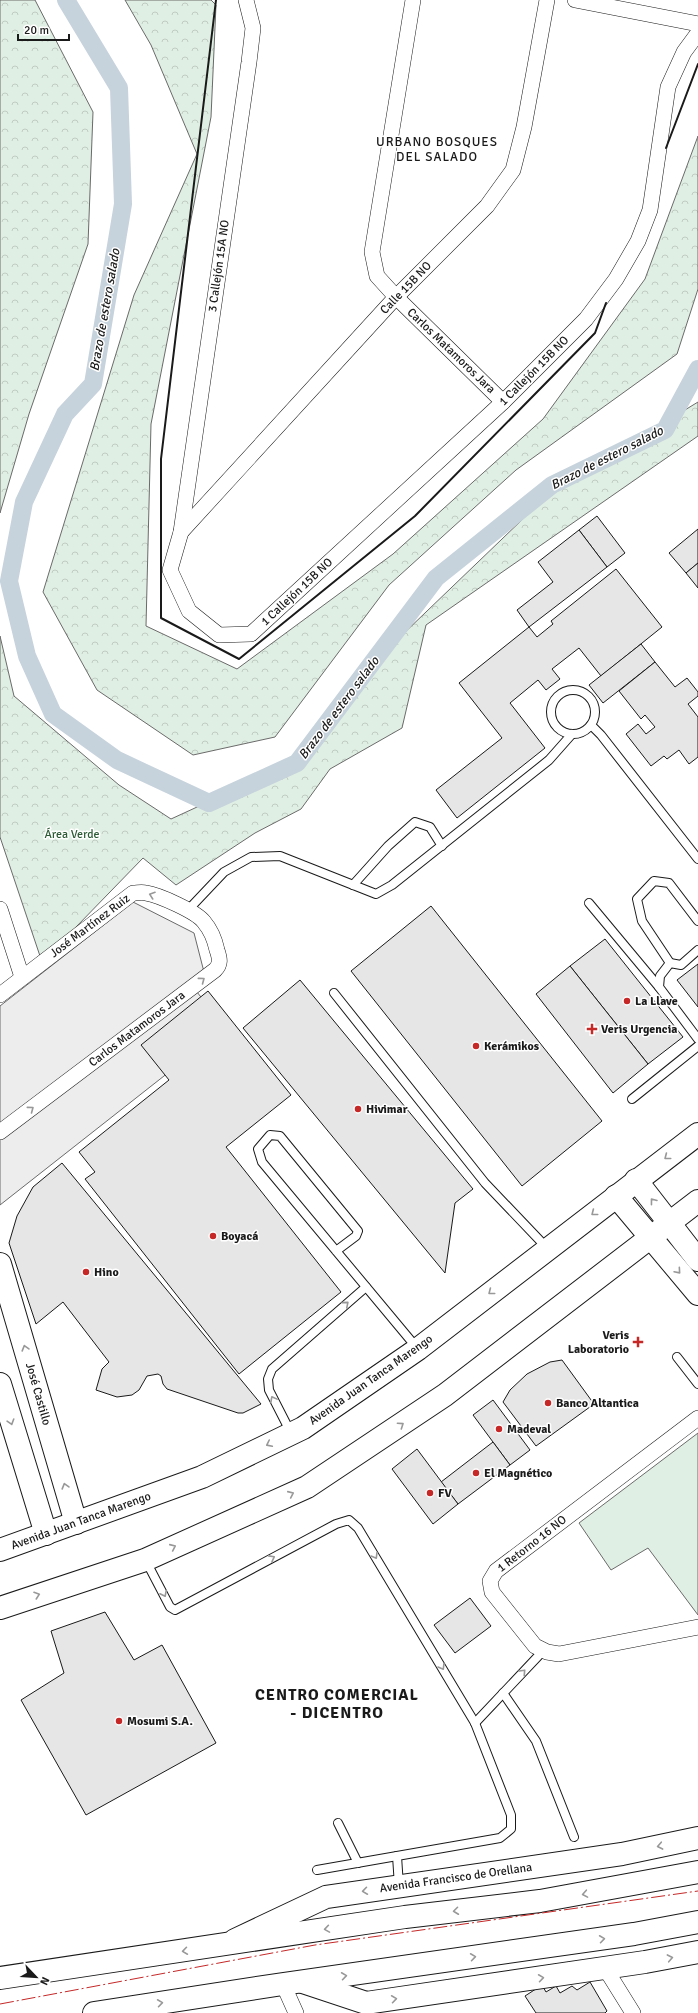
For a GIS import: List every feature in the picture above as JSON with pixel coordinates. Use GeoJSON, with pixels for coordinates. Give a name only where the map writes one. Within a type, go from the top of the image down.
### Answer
{"type":"FeatureCollection","features":[{"type":"Feature","properties":{"kind":"main road","name":"Avenida Juan Tanca Marengo"},"geometry":{"type":"LineString","coordinates":[[0,1550],[202,1477],[303,1428],[418,1349],[636,1180],[698,1134]]}},
{"type":"Feature","properties":{"kind":"main road"},"geometry":{"type":"LineString","coordinates":[[636,1180],[698,1260]]}},
{"type":"Feature","properties":{"kind":"main road"},"geometry":{"type":"LineString","coordinates":[[616,1196],[698,1294]]}},
{"type":"Feature","properties":{"kind":"main road"},"geometry":{"type":"LineString","coordinates":[[0,1608],[145,1560],[307,1488],[445,1395],[698,1200]]}},
{"type":"Feature","properties":{"kind":"main road","name":"José Castillo"},"geometry":{"type":"LineString","coordinates":[[0,1264],[76,1523]]}},
{"type":"Feature","properties":{"kind":"main road"},"geometry":{"type":"LineString","coordinates":[[0,1384],[46,1534]]}},
{"type":"Feature","properties":{"kind":"main road","name":"Avenida Francisco de Orellana"},"geometry":{"type":"LineString","coordinates":[[224,1946],[326,1897],[622,1854],[698,1838]]}},
{"type":"Feature","properties":{"kind":"main road","name":"Avenida Francisco de Orellana"},"geometry":{"type":"LineString","coordinates":[[0,1978],[224,1946],[405,1917],[540,1901],[623,1887],[698,1872]]}},
{"type":"Feature","properties":{"kind":"main road"},"geometry":{"type":"LineString","coordinates":[[94,2013],[634,1934],[698,1922]]}},
{"type":"Feature","properties":{"kind":"main road"},"geometry":{"type":"LineString","coordinates":[[293,1983],[366,2003],[697,1954]]}},
{"type":"Feature","properties":{"kind":"street","name":"3 Callejón 15A NO"},"geometry":{"type":"LineString","coordinates":[[246,0],[253,28],[249,62],[180,532],[170,570],[189,612],[218,635],[251,634]]}},
{"type":"Feature","properties":{"kind":"street","name":"Carlos Matamoros Jara"},"geometry":{"type":"LineString","coordinates":[[413,0],[372,252],[378,276],[396,297],[503,402]]}},
{"type":"Feature","properties":{"kind":"street","name":"Calle 15B NO"},"geometry":{"type":"LineString","coordinates":[[180,532],[396,297],[487,206],[512,170],[524,127],[547,0]]}},
{"type":"Feature","properties":{"kind":"street"},"geometry":{"type":"LineString","coordinates":[[575,0],[698,24]]}},
{"type":"Feature","properties":{"kind":"street","name":"1 Callejón 15B NO"},"geometry":{"type":"LineString","coordinates":[[251,634],[503,402],[586,319],[616,279],[638,241],[650,210],[668,87],[684,52],[698,33]]}},
{"type":"Feature","properties":{"kind":"street","name":"José Martínez Ruiz"},"geometry":{"type":"LineString","coordinates":[[0,995],[134,893],[150,894],[188,910]]}},
{"type":"Feature","properties":{"kind":"street"},"geometry":{"type":"LineString","coordinates":[[0,909],[22,977]]}},
{"type":"Feature","properties":{"kind":"street","name":"Carlos Matamoros Jara"},"geometry":{"type":"LineString","coordinates":[[0,1132],[219,966],[220,960],[214,941],[204,921],[188,910]]}},
{"type":"Feature","properties":{"kind":"street","name":"1 Retorno 16 NO"},"geometry":{"type":"LineString","coordinates":[[543,1651],[535,1646],[492,1592],[490,1581],[496,1571],[698,1418]]}},
{"type":"Feature","properties":{"kind":"street"},"geometry":{"type":"LineString","coordinates":[[543,1651],[559,1654],[698,1627]]}},
{"type":"Feature","properties":{"kind":"street"},"geometry":{"type":"LineString","coordinates":[[605,1968],[633,2013]]}},
{"type":"Feature","properties":{"kind":"street"},"geometry":{"type":"LineString","coordinates":[[293,1983],[296,2013]]}},
{"type":"Feature","properties":{"kind":"lane"},"geometry":{"type":"LineString","coordinates":[[572,689],[582,691],[590,697],[595,705],[595,716],[591,725],[583,732],[572,734],[562,732],[555,726],[550,717],[550,707],[554,698],[562,692],[572,689]]}},
{"type":"Feature","properties":{"kind":"lane"},"geometry":{"type":"LineString","coordinates":[[591,725],[601,735],[698,859]]}},
{"type":"Feature","properties":{"kind":"lane"},"geometry":{"type":"LineString","coordinates":[[188,910],[224,872],[251,857],[280,856],[376,894],[392,885],[549,760],[572,734]]}},
{"type":"Feature","properties":{"kind":"lane"},"geometry":{"type":"LineString","coordinates":[[353,885],[388,846],[415,822],[430,827],[442,846]]}},
{"type":"Feature","properties":{"kind":"lane"},"geometry":{"type":"LineString","coordinates":[[698,921],[669,883],[654,881],[637,899],[642,921],[670,963],[681,965],[698,950]]}},
{"type":"Feature","properties":{"kind":"lane"},"geometry":{"type":"LineString","coordinates":[[588,903],[659,987],[698,1039]]}},
{"type":"Feature","properties":{"kind":"lane"},"geometry":{"type":"LineString","coordinates":[[659,987],[660,976],[670,963]]}},
{"type":"Feature","properties":{"kind":"lane"},"geometry":{"type":"LineString","coordinates":[[334,993],[485,1183],[548,1249]]}},
{"type":"Feature","properties":{"kind":"lane"},"geometry":{"type":"LineString","coordinates":[[632,1099],[698,1046]]}},
{"type":"Feature","properties":{"kind":"lane"},"geometry":{"type":"LineString","coordinates":[[336,1251],[356,1236],[358,1231],[280,1136],[270,1135],[258,1149],[262,1162],[336,1251],[366,1287],[418,1349]]}},
{"type":"Feature","properties":{"kind":"lane"},"geometry":{"type":"LineString","coordinates":[[291,1434],[269,1390],[268,1379],[272,1369],[366,1287]]}},
{"type":"Feature","properties":{"kind":"lane"},"geometry":{"type":"LineString","coordinates":[[677,1357],[698,1384]]}},
{"type":"Feature","properties":{"kind":"lane"},"geometry":{"type":"LineString","coordinates":[[145,1560],[170,1607],[175,1610],[336,1524],[350,1520],[358,1528],[475,1723],[511,1815],[511,1829],[500,1838],[317,1870]]}},
{"type":"Feature","properties":{"kind":"lane"},"geometry":{"type":"LineString","coordinates":[[475,1723],[543,1651]]}},
{"type":"Feature","properties":{"kind":"lane"},"geometry":{"type":"LineString","coordinates":[[502,1693],[536,1741],[574,1837]]}},
{"type":"Feature","properties":{"kind":"lane"},"geometry":{"type":"LineString","coordinates":[[338,1823],[358,1863]]}},
{"type":"Feature","properties":{"kind":"lane"},"geometry":{"type":"LineString","coordinates":[[397,1856],[399,1886]]}},
{"type":"Feature","properties":{"kind":"green space"},"geometry":{"type":"Polygon","coordinates":[[[0,0],[35,0],[93,112],[88,244],[29,414],[0,513],[0,0]]]}},
{"type":"Feature","properties":{"kind":"green space"},"geometry":{"type":"Polygon","coordinates":[[[125,0],[211,0],[216,5],[211,117],[151,424],[146,626],[237,669],[393,554],[543,419],[645,279],[698,136],[698,289],[677,354],[516,470],[389,585],[275,737],[193,755],[97,690],[43,592],[134,295],[197,154],[151,45],[125,0]]]}},
{"type":"Feature","properties":{"kind":"green space","name":"Área Verde"},"geometry":{"type":"Polygon","coordinates":[[[698,402],[698,436],[426,625],[402,728],[330,769],[301,809],[255,833],[176,885],[143,858],[42,962],[0,837],[0,636],[14,696],[119,785],[171,819],[308,756],[376,660],[552,491],[698,402]]]}},
{"type":"Feature","properties":{"kind":"green space"},"geometry":{"type":"Polygon","coordinates":[[[698,1433],[698,1615],[648,1548],[611,1570],[579,1523],[698,1433]]]}},
{"type":"Feature","properties":{"kind":"shaded area"},"geometry":{"type":"Polygon","coordinates":[[[133,902],[194,933],[204,972],[190,983],[225,1028],[0,1205],[0,1006],[133,902]]]}},
{"type":"Feature","properties":{"kind":"building"},"geometry":{"type":"Polygon","coordinates":[[[597,516],[625,553],[607,567],[579,530],[597,516]]]}},
{"type":"Feature","properties":{"kind":"building"},"geometry":{"type":"Polygon","coordinates":[[[698,529],[698,563],[686,573],[669,553],[698,529]]]}},
{"type":"Feature","properties":{"kind":"building"},"geometry":{"type":"Polygon","coordinates":[[[579,530],[607,567],[529,627],[517,610],[553,582],[538,562],[579,530]]]}},
{"type":"Feature","properties":{"kind":"building"},"geometry":{"type":"Polygon","coordinates":[[[698,563],[698,588],[686,573],[698,563]]]}},
{"type":"Feature","properties":{"kind":"building"},"geometry":{"type":"Polygon","coordinates":[[[616,569],[662,627],[601,676],[579,648],[552,669],[560,679],[546,690],[538,680],[510,703],[545,748],[457,818],[436,790],[502,738],[459,683],[529,627],[537,637],[553,624],[551,621],[616,569]]]}},
{"type":"Feature","properties":{"kind":"building"},"geometry":{"type":"Polygon","coordinates":[[[641,644],[655,662],[603,703],[589,685],[641,644]]]}},
{"type":"Feature","properties":{"kind":"building"},"geometry":{"type":"Polygon","coordinates":[[[655,662],[675,687],[687,678],[698,692],[698,696],[688,704],[698,717],[698,757],[689,764],[679,750],[667,759],[664,756],[651,766],[626,734],[638,724],[646,734],[655,727],[645,715],[641,719],[619,691],[655,662]]]}},
{"type":"Feature","properties":{"kind":"building","name":"Kerámikos"},"geometry":{"type":"Polygon","coordinates":[[[431,906],[602,1121],[522,1186],[351,971],[431,906]]]}},
{"type":"Feature","properties":{"kind":"building","name":"La Llave"},"geometry":{"type":"Polygon","coordinates":[[[605,939],[683,1037],[648,1064],[570,966],[605,939]]]}},
{"type":"Feature","properties":{"kind":"building","name":"La Llave"},"geometry":{"type":"Polygon","coordinates":[[[698,964],[698,1007],[677,980],[698,964]]]}},
{"type":"Feature","properties":{"kind":"building","name":"Veris Urgencia"},"geometry":{"type":"Polygon","coordinates":[[[570,966],[648,1064],[613,1093],[536,994],[570,966]]]}},
{"type":"Feature","properties":{"kind":"building","name":"Hivimar"},"geometry":{"type":"Polygon","coordinates":[[[300,980],[473,1189],[455,1203],[445,1273],[243,1028],[300,980]]]}},
{"type":"Feature","properties":{"kind":"building","name":"Boyacá"},"geometry":{"type":"Polygon","coordinates":[[[208,991],[291,1095],[226,1147],[341,1292],[239,1374],[85,1179],[95,1172],[79,1152],[169,1080],[141,1045],[208,991]]]}},
{"type":"Feature","properties":{"kind":"building","name":"Hino"},"geometry":{"type":"Polygon","coordinates":[[[62,1163],[261,1404],[243,1413],[238,1413],[167,1389],[163,1384],[161,1376],[158,1374],[147,1376],[139,1390],[132,1395],[117,1397],[96,1390],[102,1369],[109,1362],[63,1302],[36,1324],[9,1243],[17,1216],[33,1187],[62,1163]]]}},
{"type":"Feature","properties":{"kind":"building","name":"Banco Altantica"},"geometry":{"type":"Polygon","coordinates":[[[562,1360],[594,1404],[536,1446],[503,1402],[510,1390],[527,1374],[550,1362],[562,1360]]]}},
{"type":"Feature","properties":{"kind":"building","name":"Madeval"},"geometry":{"type":"Polygon","coordinates":[[[493,1400],[530,1450],[510,1465],[473,1415],[493,1400]]]}},
{"type":"Feature","properties":{"kind":"building","name":"El Magnético"},"geometry":{"type":"Polygon","coordinates":[[[493,1442],[510,1465],[458,1504],[441,1482],[493,1442]]]}},
{"type":"Feature","properties":{"kind":"building","name":"FV"},"geometry":{"type":"Polygon","coordinates":[[[417,1449],[458,1504],[433,1524],[392,1469],[417,1449]]]}},
{"type":"Feature","properties":{"kind":"building"},"geometry":{"type":"Polygon","coordinates":[[[470,1598],[491,1626],[455,1653],[434,1625],[470,1598]]]}},
{"type":"Feature","properties":{"kind":"building","name":"Mosumi S.A."},"geometry":{"type":"Polygon","coordinates":[[[105,1612],[134,1660],[162,1645],[216,1743],[86,1815],[21,1700],[64,1673],[51,1631],[105,1612]]]}},
{"type":"Feature","properties":{"kind":"building"},"geometry":{"type":"Polygon","coordinates":[[[590,1982],[607,2011],[605,2013],[536,2013],[525,1996],[542,1985],[546,1992],[556,1986],[560,1993],[572,1986],[577,1990],[590,1982]]]}},
{"type":"Feature","properties":{"kind":"waterway","name":"Brazo de estero salado"},"geometry":{"type":"LineString","coordinates":[[66,0],[119,88],[123,204],[93,384],[65,414],[24,502],[9,581],[27,656],[53,714],[117,760],[209,803],[297,763],[436,578],[552,485],[665,430],[698,369]]}},
{"type":"Feature","properties":{"kind":"wall"},"geometry":{"type":"LineString","coordinates":[[216,0],[161,459],[161,618],[239,659],[415,516],[595,333],[606,303]]}},
{"type":"Feature","properties":{"kind":"wall"},"geometry":{"type":"LineString","coordinates":[[666,148],[698,64]]}},
{"type":"Feature","properties":{"kind":"power"},"geometry":{"type":"LineString","coordinates":[[0,2004],[315,1945],[698,1891]]}},
{"type":"Feature","properties":{"kind":"place","name":"La Llave"},"geometry":{"type":"Point","coordinates":[627,1001]}},
{"type":"Feature","properties":{"kind":"place","name":"Veris Urgencia"},"geometry":{"type":"Point","coordinates":[592,1029]}},
{"type":"Feature","properties":{"kind":"place","name":"Kerámikos"},"geometry":{"type":"Point","coordinates":[476,1046]}},
{"type":"Feature","properties":{"kind":"place","name":"Hivimar"},"geometry":{"type":"Point","coordinates":[358,1109]}},
{"type":"Feature","properties":{"kind":"place","name":"Boyacá"},"geometry":{"type":"Point","coordinates":[213,1236]}},
{"type":"Feature","properties":{"kind":"place","name":"Hino"},"geometry":{"type":"Point","coordinates":[86,1272]}},
{"type":"Feature","properties":{"kind":"place","name":"Veris Laboratorio"},"geometry":{"type":"Point","coordinates":[638,1342]}},
{"type":"Feature","properties":{"kind":"place","name":"Banco Altantica"},"geometry":{"type":"Point","coordinates":[548,1403]}},
{"type":"Feature","properties":{"kind":"place","name":"Madeval"},"geometry":{"type":"Point","coordinates":[499,1429]}},
{"type":"Feature","properties":{"kind":"place","name":"El Magnético"},"geometry":{"type":"Point","coordinates":[476,1473]}},
{"type":"Feature","properties":{"kind":"place","name":"FV"},"geometry":{"type":"Point","coordinates":[430,1493]}},
{"type":"Feature","properties":{"kind":"place","name":"Mosumi S.A."},"geometry":{"type":"Point","coordinates":[119,1721]}},
{"type":"Feature","properties":{"kind":"district","name":"URBANO BOSQUES DEL SALADO"},"geometry":{"type":"Point","coordinates":[437,150]}},
{"type":"Feature","properties":{"kind":"district","name":"CENTRO COMERCIAL - DICENTRO"},"geometry":{"type":"Point","coordinates":[337,1704]}}]}
